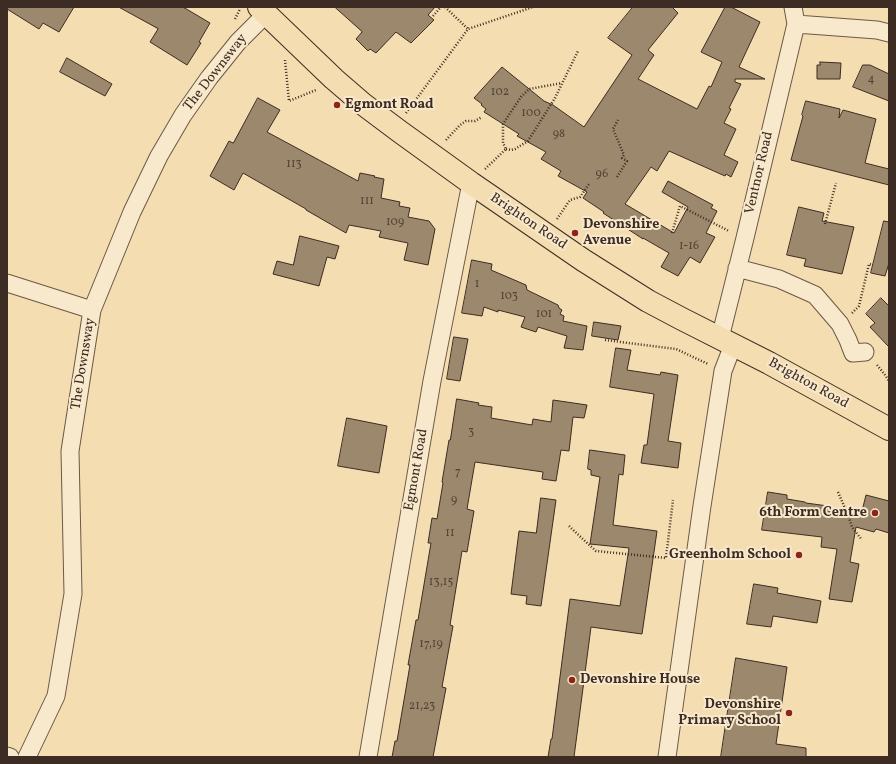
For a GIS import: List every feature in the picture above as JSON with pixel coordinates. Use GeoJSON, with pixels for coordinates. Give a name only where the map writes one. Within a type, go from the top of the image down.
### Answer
{"type":"FeatureCollection","features":[{"type":"Feature","properties":{"kind":"main road","name":"Brighton Road"},"geometry":{"type":"LineString","coordinates":[[263,10],[337,82],[363,104],[471,183],[610,278],[648,301],[776,367],[889,429]]}},
{"type":"Feature","properties":{"kind":"street","name":"Ventnor Road"},"geometry":{"type":"LineString","coordinates":[[727,342],[738,268],[796,24],[793,7]]}},
{"type":"Feature","properties":{"kind":"street","name":"The Downsway"},"geometry":{"type":"LineString","coordinates":[[27,757],[56,696],[73,594],[70,451],[92,310],[132,212],[159,156],[180,120],[209,78],[263,10]]}},
{"type":"Feature","properties":{"kind":"street"},"geometry":{"type":"LineString","coordinates":[[796,24],[877,30],[889,33]]}},
{"type":"Feature","properties":{"kind":"street","name":"Egmont Road"},"geometry":{"type":"LineString","coordinates":[[368,757],[432,381],[471,183]]}},
{"type":"Feature","properties":{"kind":"street"},"geometry":{"type":"LineString","coordinates":[[738,268],[779,279],[815,295],[840,324],[853,353],[865,352]]}},
{"type":"Feature","properties":{"kind":"street"},"geometry":{"type":"LineString","coordinates":[[7,283],[92,310]]}},
{"type":"Feature","properties":{"kind":"street"},"geometry":{"type":"LineString","coordinates":[[667,757],[727,342]]}},
{"type":"Feature","properties":{"kind":"path"},"geometry":{"type":"LineString","coordinates":[[433,16],[440,7]]}},
{"type":"Feature","properties":{"kind":"path"},"geometry":{"type":"LineString","coordinates":[[445,7],[468,29]]}},
{"type":"Feature","properties":{"kind":"path"},"geometry":{"type":"LineString","coordinates":[[395,128],[468,29],[533,7]]}},
{"type":"Feature","properties":{"kind":"path"},"geometry":{"type":"LineString","coordinates":[[292,39],[287,48],[285,61],[288,101],[337,82]]}},
{"type":"Feature","properties":{"kind":"path"},"geometry":{"type":"LineString","coordinates":[[506,149],[515,149],[528,141],[549,109],[578,51]]}},
{"type":"Feature","properties":{"kind":"path"},"geometry":{"type":"LineString","coordinates":[[506,149],[503,143],[503,124],[521,97],[529,89],[562,83]]}},
{"type":"Feature","properties":{"kind":"path"},"geometry":{"type":"LineString","coordinates":[[433,156],[460,125],[466,121],[475,120],[482,117]]}},
{"type":"Feature","properties":{"kind":"path"},"geometry":{"type":"LineString","coordinates":[[617,177],[627,161],[622,158],[624,155],[613,129],[618,120]]}},
{"type":"Feature","properties":{"kind":"path"},"geometry":{"type":"LineString","coordinates":[[471,183],[506,149]]}},
{"type":"Feature","properties":{"kind":"path"},"geometry":{"type":"LineString","coordinates":[[826,224],[836,183]]}},
{"type":"Feature","properties":{"kind":"path"},"geometry":{"type":"LineString","coordinates":[[546,235],[567,203],[570,200],[580,197],[589,184]]}},
{"type":"Feature","properties":{"kind":"path"},"geometry":{"type":"LineString","coordinates":[[672,233],[680,206],[728,231],[745,238]]}},
{"type":"Feature","properties":{"kind":"path"},"geometry":{"type":"LineString","coordinates":[[840,324],[859,306],[869,264],[873,265]]}},
{"type":"Feature","properties":{"kind":"path"},"geometry":{"type":"LineString","coordinates":[[605,340],[676,349],[723,371]]}},
{"type":"Feature","properties":{"kind":"path"},"geometry":{"type":"LineString","coordinates":[[838,492],[852,527],[862,540]]}},
{"type":"Feature","properties":{"kind":"path"},"geometry":{"type":"LineString","coordinates":[[569,526],[596,551],[666,558],[673,500]]}},
{"type":"Feature","properties":{"kind":"building"},"geometry":{"type":"Polygon","coordinates":[[[7,7],[74,7],[59,32],[43,23],[39,29],[7,9],[7,7]]]}},
{"type":"Feature","properties":{"kind":"building"},"geometry":{"type":"Polygon","coordinates":[[[119,7],[183,7],[210,23],[199,42],[201,43],[187,65],[150,42],[158,29],[119,7]]]}},
{"type":"Feature","properties":{"kind":"building"},"geometry":{"type":"Polygon","coordinates":[[[335,7],[435,7],[428,15],[434,20],[411,43],[396,32],[376,53],[370,49],[368,51],[356,39],[362,32],[335,7]]]}},
{"type":"Feature","properties":{"kind":"building"},"geometry":{"type":"Polygon","coordinates":[[[633,7],[672,7],[678,13],[648,50],[654,55],[638,79],[697,109],[709,86],[711,87],[722,62],[701,52],[725,7],[731,7],[760,22],[739,67],[765,79],[735,79],[735,82],[741,84],[729,108],[731,109],[724,123],[736,129],[724,155],[738,162],[731,177],[726,174],[725,176],[669,151],[657,171],[651,167],[625,204],[674,233],[688,207],[662,192],[668,181],[713,205],[711,208],[717,211],[706,233],[715,237],[700,263],[690,257],[678,276],[661,267],[669,253],[643,239],[583,198],[587,192],[558,176],[561,171],[541,159],[546,152],[517,136],[519,134],[484,112],[486,109],[474,98],[502,67],[544,101],[553,105],[584,127],[632,55],[608,38],[633,7]]]}},
{"type":"Feature","properties":{"kind":"building"},"geometry":{"type":"Polygon","coordinates":[[[67,58],[112,84],[105,96],[60,72],[67,58]]]}},
{"type":"Feature","properties":{"kind":"building"},"geometry":{"type":"Polygon","coordinates":[[[820,62],[841,63],[840,79],[817,79],[817,65],[820,65],[820,62]]]}},
{"type":"Feature","properties":{"kind":"building"},"geometry":{"type":"Polygon","coordinates":[[[863,65],[870,65],[889,74],[889,101],[853,87],[863,65]]]}},
{"type":"Feature","properties":{"kind":"building"},"geometry":{"type":"Polygon","coordinates":[[[258,98],[280,110],[267,132],[358,181],[360,173],[384,179],[381,198],[400,202],[399,206],[410,208],[408,217],[429,221],[435,229],[428,265],[404,260],[408,243],[379,237],[381,231],[349,225],[346,233],[243,173],[234,190],[210,176],[229,141],[233,143],[258,98]]]}},
{"type":"Feature","properties":{"kind":"building"},"geometry":{"type":"Polygon","coordinates":[[[806,101],[840,109],[839,118],[843,110],[876,119],[865,163],[889,169],[889,185],[791,160],[806,101]]]}},
{"type":"Feature","properties":{"kind":"building"},"geometry":{"type":"Polygon","coordinates":[[[799,207],[824,213],[822,221],[854,227],[842,274],[804,266],[806,259],[787,255],[799,207]]]}},
{"type":"Feature","properties":{"kind":"building"},"geometry":{"type":"Polygon","coordinates":[[[884,221],[889,222],[889,263],[885,276],[871,273],[884,221]]]}},
{"type":"Feature","properties":{"kind":"building"},"geometry":{"type":"Polygon","coordinates":[[[300,236],[339,246],[335,259],[327,257],[319,286],[273,274],[277,261],[293,265],[300,236]]]}},
{"type":"Feature","properties":{"kind":"building"},"geometry":{"type":"Polygon","coordinates":[[[472,260],[492,264],[491,270],[526,285],[527,290],[558,305],[562,310],[560,314],[564,316],[563,321],[587,326],[583,350],[564,348],[567,336],[538,327],[536,332],[521,327],[525,317],[498,310],[498,312],[484,307],[482,316],[462,313],[472,260]]]}},
{"type":"Feature","properties":{"kind":"building"},"geometry":{"type":"Polygon","coordinates":[[[881,298],[889,306],[889,347],[870,327],[875,323],[866,314],[881,298]]]}},
{"type":"Feature","properties":{"kind":"building"},"geometry":{"type":"Polygon","coordinates":[[[594,322],[621,326],[618,340],[592,336],[594,322]]]}},
{"type":"Feature","properties":{"kind":"building"},"geometry":{"type":"Polygon","coordinates":[[[454,337],[468,339],[460,381],[447,379],[454,337]]]}},
{"type":"Feature","properties":{"kind":"building"},"geometry":{"type":"Polygon","coordinates":[[[616,348],[631,350],[627,370],[660,375],[661,372],[678,375],[668,441],[681,443],[678,468],[641,463],[644,445],[647,445],[654,394],[610,387],[616,348]]]}},
{"type":"Feature","properties":{"kind":"building"},"geometry":{"type":"Polygon","coordinates":[[[457,399],[492,407],[491,418],[532,425],[533,419],[551,422],[553,400],[587,405],[584,418],[573,417],[569,451],[561,450],[556,481],[542,479],[543,472],[475,462],[467,509],[474,511],[467,552],[462,551],[450,625],[453,626],[442,687],[446,688],[433,757],[392,757],[395,741],[397,741],[410,665],[408,665],[416,620],[418,620],[431,543],[428,543],[432,518],[437,519],[457,399]]]}},
{"type":"Feature","properties":{"kind":"building"},"geometry":{"type":"Polygon","coordinates":[[[347,418],[387,426],[379,473],[338,466],[347,418]]]}},
{"type":"Feature","properties":{"kind":"building"},"geometry":{"type":"Polygon","coordinates":[[[590,450],[625,455],[623,475],[619,474],[613,525],[657,531],[642,634],[591,627],[574,757],[548,757],[552,739],[570,599],[620,606],[629,548],[590,544],[600,477],[591,475],[591,470],[588,469],[590,450]]]}},
{"type":"Feature","properties":{"kind":"building","name":"Greenholm School"},"geometry":{"type":"Polygon","coordinates":[[[768,492],[787,495],[787,499],[828,506],[827,511],[861,515],[866,495],[889,501],[889,533],[876,529],[874,532],[856,527],[850,562],[859,564],[852,602],[829,599],[837,549],[821,547],[822,537],[762,530],[768,492]]]}},
{"type":"Feature","properties":{"kind":"building"},"geometry":{"type":"Polygon","coordinates":[[[541,498],[556,500],[541,606],[526,604],[527,596],[511,594],[519,531],[536,533],[541,498]]]}},
{"type":"Feature","properties":{"kind":"building"},"geometry":{"type":"Polygon","coordinates":[[[754,584],[778,588],[777,593],[821,601],[817,623],[773,616],[771,627],[747,624],[754,584]]]}},
{"type":"Feature","properties":{"kind":"building","name":"Devonshire Primary School"},"geometry":{"type":"Polygon","coordinates":[[[736,658],[787,667],[776,744],[806,748],[806,757],[721,757],[736,658]]]}},
{"type":"Feature","properties":{"kind":"place","name":"Egmont Road"},"geometry":{"type":"Point","coordinates":[337,105]}},
{"type":"Feature","properties":{"kind":"place","name":"Devonshire Avenue"},"geometry":{"type":"Point","coordinates":[575,233]}},
{"type":"Feature","properties":{"kind":"place","name":"6th Form Centre"},"geometry":{"type":"Point","coordinates":[875,513]}},
{"type":"Feature","properties":{"kind":"place","name":"Greenholm School"},"geometry":{"type":"Point","coordinates":[799,555]}},
{"type":"Feature","properties":{"kind":"place","name":"Devonshire House"},"geometry":{"type":"Point","coordinates":[572,680]}},
{"type":"Feature","properties":{"kind":"place","name":"Devonshire Primary School"},"geometry":{"type":"Point","coordinates":[789,713]}}]}
